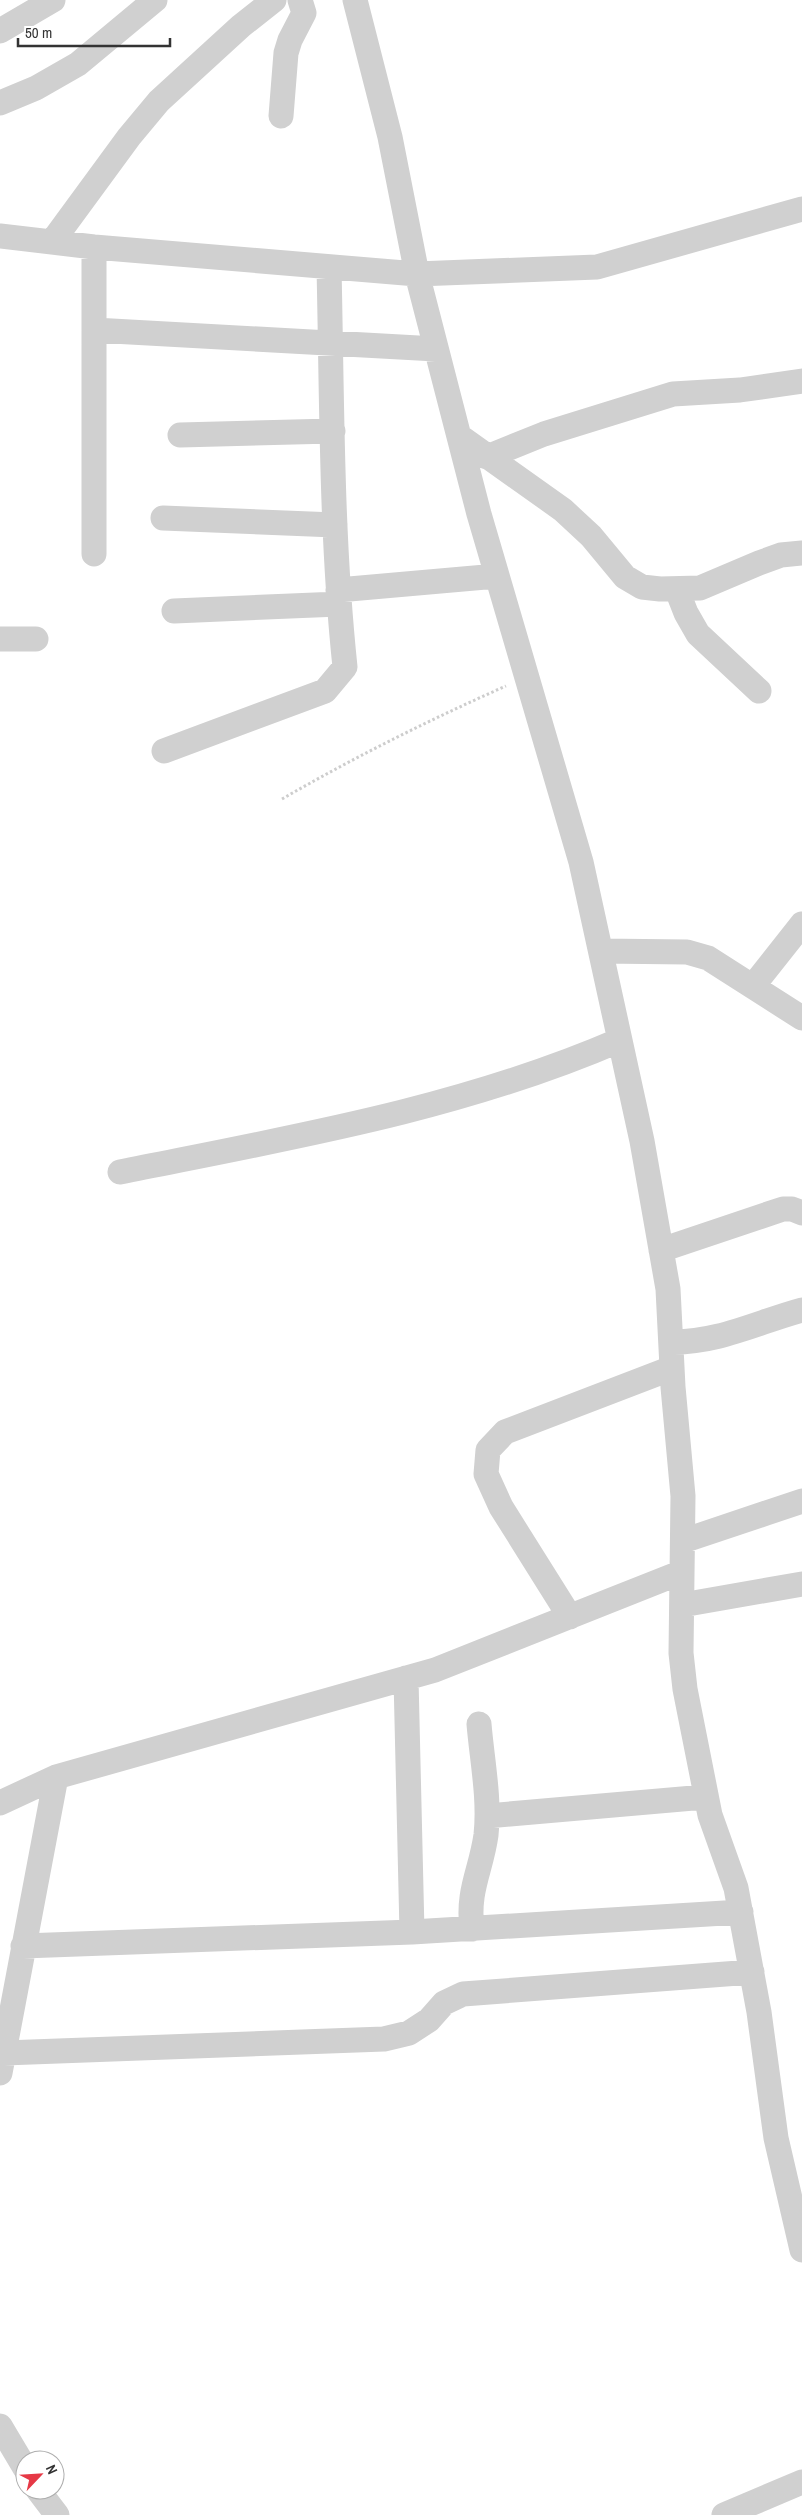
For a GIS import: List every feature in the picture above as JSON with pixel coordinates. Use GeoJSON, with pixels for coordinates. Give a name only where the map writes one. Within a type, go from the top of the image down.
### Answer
{"type":"FeatureCollection","features":[{"type":"Feature","properties":{"kind":"street"},"geometry":{"type":"LineString","coordinates":[[0,31],[53,0]]}},
{"type":"Feature","properties":{"kind":"street"},"geometry":{"type":"LineString","coordinates":[[0,103],[36,88],[78,64],[155,0]]}},
{"type":"Feature","properties":{"kind":"street"},"geometry":{"type":"LineString","coordinates":[[52,242],[129,137],[159,101],[241,26],[274,0]]}},
{"type":"Feature","properties":{"kind":"street"},"geometry":{"type":"LineString","coordinates":[[281,116],[286,54],[290,40],[304,13],[300,0]]}},
{"type":"Feature","properties":{"kind":"street"},"geometry":{"type":"LineString","coordinates":[[355,0],[390,137],[417,274],[436,349],[498,576],[581,862],[642,1141],[668,1289],[672,1368],[683,1496],[682,1662],[705,1797],[736,1888],[741,1912],[752,1972],[776,2138],[802,2250]]}},
{"type":"Feature","properties":{"kind":"street"},"geometry":{"type":"LineString","coordinates":[[0,236],[94,248],[417,274],[597,267],[802,209]]}},
{"type":"Feature","properties":{"kind":"street"},"geometry":{"type":"LineString","coordinates":[[94,248],[94,554]]}},
{"type":"Feature","properties":{"kind":"street"},"geometry":{"type":"LineString","coordinates":[[164,751],[325,690],[345,667],[338,597],[335,525],[330,267]]}},
{"type":"Feature","properties":{"kind":"street"},"geometry":{"type":"LineString","coordinates":[[94,330],[436,349]]}},
{"type":"Feature","properties":{"kind":"street"},"geometry":{"type":"LineString","coordinates":[[487,457],[544,434],[673,394],[740,390],[802,381]]}},
{"type":"Feature","properties":{"kind":"street"},"geometry":{"type":"LineString","coordinates":[[180,435],[332,431]]}},
{"type":"Feature","properties":{"kind":"street"},"geometry":{"type":"LineString","coordinates":[[459,436],[563,510],[591,536],[625,577],[642,587],[677,590],[700,588],[759,562],[781,555],[802,553]]}},
{"type":"Feature","properties":{"kind":"street"},"geometry":{"type":"LineString","coordinates":[[163,518],[335,525]]}},
{"type":"Feature","properties":{"kind":"street"},"geometry":{"type":"LineString","coordinates":[[174,612],[338,597],[498,576]]}},
{"type":"Feature","properties":{"kind":"street"},"geometry":{"type":"LineString","coordinates":[[677,590],[686,614],[698,634],[759,691]]}},
{"type":"Feature","properties":{"kind":"street"},"geometry":{"type":"LineString","coordinates":[[0,639],[36,639]]}},
{"type":"Feature","properties":{"kind":"street"},"geometry":{"type":"LineString","coordinates":[[753,986],[802,924]]}},
{"type":"Feature","properties":{"kind":"street"},"geometry":{"type":"LineString","coordinates":[[601,951],[688,952],[708,958],[802,1018]]}},
{"type":"Feature","properties":{"kind":"street"},"geometry":{"type":"LineString","coordinates":[[120,1172],[326,1130],[432,1105],[536,1074],[620,1040]]}},
{"type":"Feature","properties":{"kind":"street"},"geometry":{"type":"LineString","coordinates":[[661,1250],[782,1209],[792,1209],[802,1213]]}},
{"type":"Feature","properties":{"kind":"street"},"geometry":{"type":"LineString","coordinates":[[671,1342],[691,1342],[717,1338],[802,1310]]}},
{"type":"Feature","properties":{"kind":"street"},"geometry":{"type":"LineString","coordinates":[[570,1617],[501,1507],[486,1474],[488,1450],[506,1432],[672,1368]]}},
{"type":"Feature","properties":{"kind":"street"},"geometry":{"type":"LineString","coordinates":[[682,1541],[802,1501]]}},
{"type":"Feature","properties":{"kind":"street"},"geometry":{"type":"LineString","coordinates":[[0,1803],[56,1777],[435,1670],[682,1572]]}},
{"type":"Feature","properties":{"kind":"street"},"geometry":{"type":"LineString","coordinates":[[682,1604],[802,1584]]}},
{"type":"Feature","properties":{"kind":"street"},"geometry":{"type":"LineString","coordinates":[[406,1678],[412,1932]]}},
{"type":"Feature","properties":{"kind":"street"},"geometry":{"type":"LineString","coordinates":[[472,1929],[469,1910],[471,1891],[486,1836],[487,1816],[479,1724]]}},
{"type":"Feature","properties":{"kind":"street"},"geometry":{"type":"LineString","coordinates":[[56,1777],[2,2063],[384,2039],[409,2033],[429,2020],[444,2003],[464,1994],[752,1972]]}},
{"type":"Feature","properties":{"kind":"street"},"geometry":{"type":"LineString","coordinates":[[487,1816],[705,1797]]}},
{"type":"Feature","properties":{"kind":"street"},"geometry":{"type":"LineString","coordinates":[[23,1946],[412,1932],[741,1912]]}},
{"type":"Feature","properties":{"kind":"street"},"geometry":{"type":"LineString","coordinates":[[0,2426],[15,2451]]}},
{"type":"Feature","properties":{"kind":"street"},"geometry":{"type":"LineString","coordinates":[[724,2515],[802,2482]]}},
{"type":"Feature","properties":{"kind":"street"},"geometry":{"type":"LineString","coordinates":[[45,2500],[56,2515]]}},
{"type":"Feature","properties":{"kind":"path"},"geometry":{"type":"LineString","coordinates":[[282,799],[350,760],[427,721],[528,676]]}}]}
